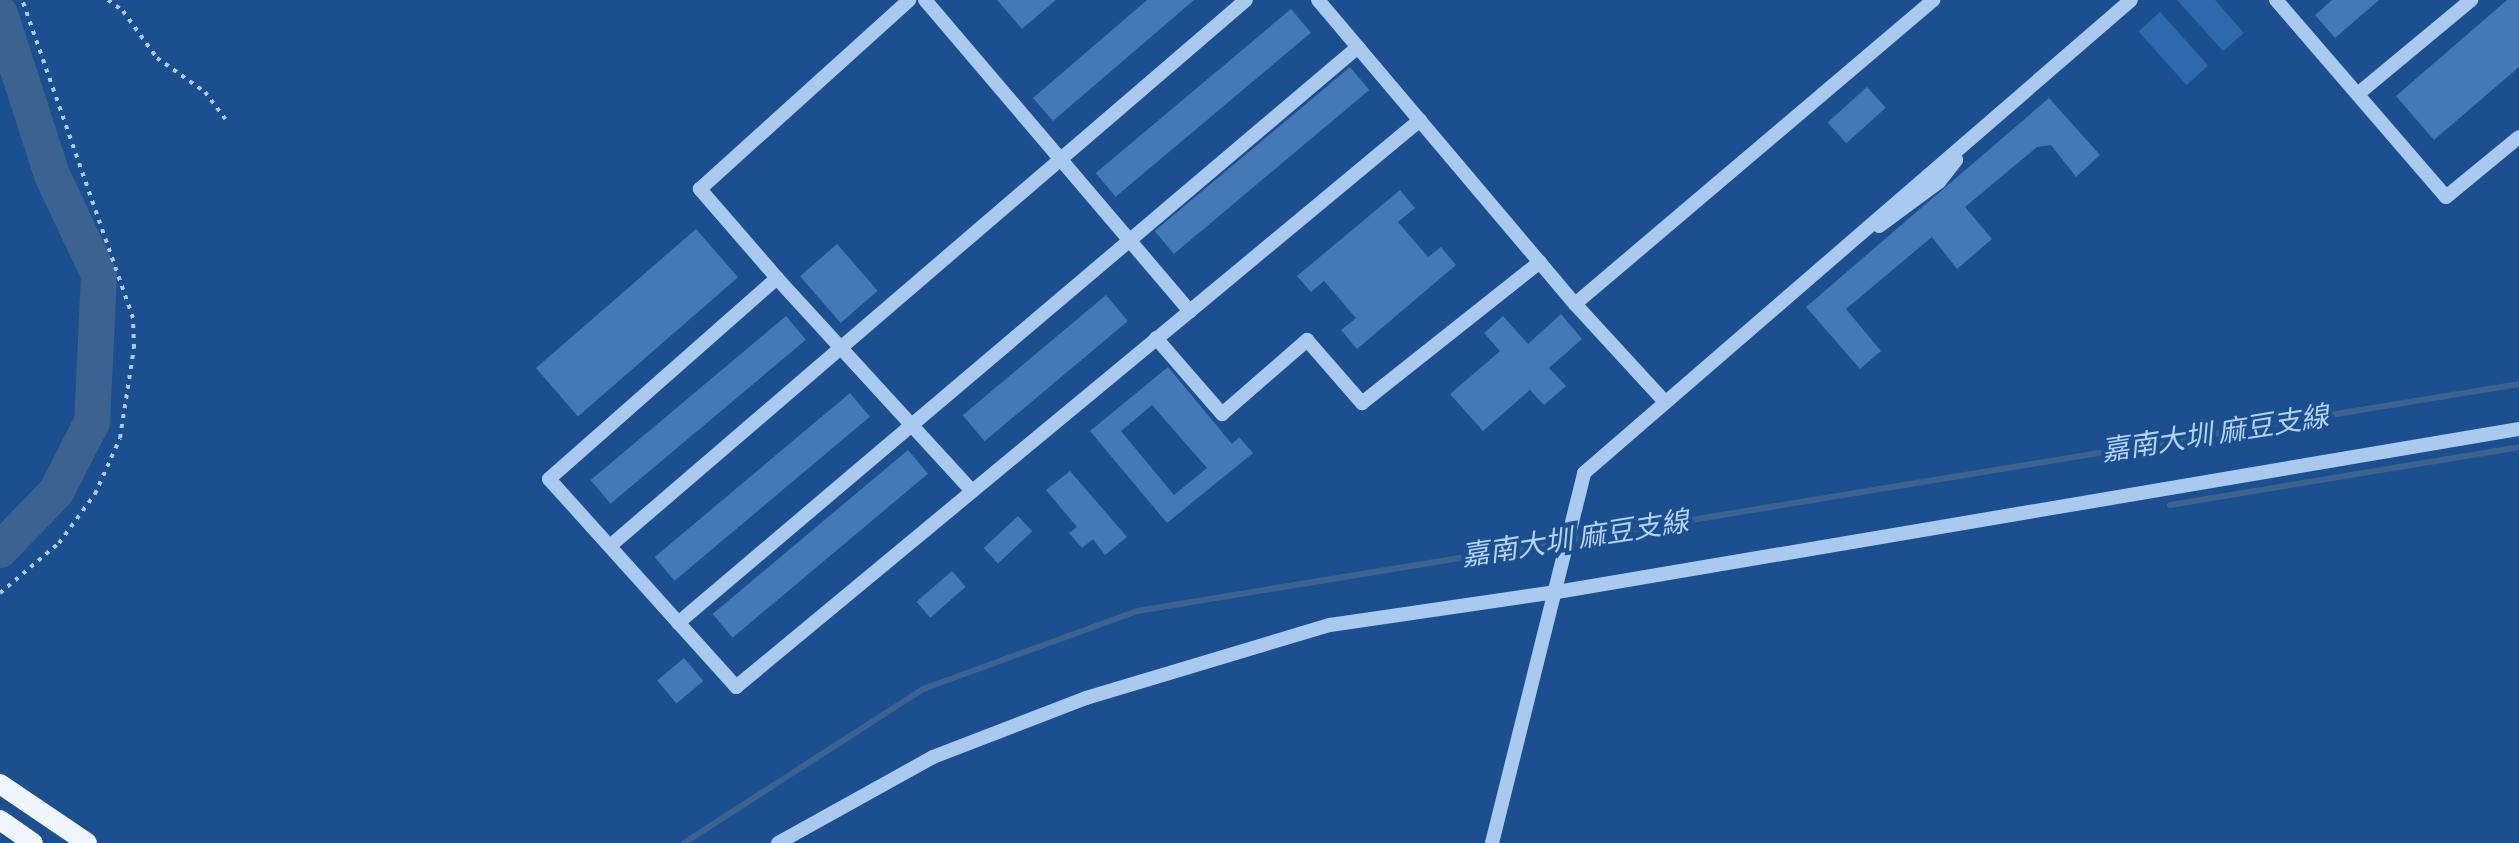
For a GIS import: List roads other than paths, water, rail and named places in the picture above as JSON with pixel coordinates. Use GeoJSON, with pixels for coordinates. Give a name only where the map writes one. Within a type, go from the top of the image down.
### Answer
{"type":"FeatureCollection","features":[{"type":"Feature","properties":{"kind":"main road"},"geometry":{"type":"LineString","coordinates":[[0,784],[87,843]]}},
{"type":"Feature","properties":{"kind":"main road"},"geometry":{"type":"LineString","coordinates":[[0,820],[33,843]]}},
{"type":"Feature","properties":{"kind":"street"},"geometry":{"type":"LineString","coordinates":[[909,0],[700,189],[972,491]]}},
{"type":"Feature","properties":{"kind":"street"},"geometry":{"type":"LineString","coordinates":[[925,0],[1190,311]]}},
{"type":"Feature","properties":{"kind":"street"},"geometry":{"type":"LineString","coordinates":[[610,546],[1246,0]]}},
{"type":"Feature","properties":{"kind":"street"},"geometry":{"type":"LineString","coordinates":[[1318,0],[1575,304],[1665,402]]}},
{"type":"Feature","properties":{"kind":"street"},"geometry":{"type":"LineString","coordinates":[[1575,304],[1933,0]]}},
{"type":"Feature","properties":{"kind":"street"},"geometry":{"type":"LineString","coordinates":[[1492,843],[1557,592],[1584,473],[2131,0]]}},
{"type":"Feature","properties":{"kind":"street"},"geometry":{"type":"LineString","coordinates":[[2359,93],[2471,0]]}},
{"type":"Feature","properties":{"kind":"street"},"geometry":{"type":"LineString","coordinates":[[2286,3],[2446,197],[2519,137]]}},
{"type":"Feature","properties":{"kind":"street"},"geometry":{"type":"LineString","coordinates":[[678,623],[1358,47]]}},
{"type":"Feature","properties":{"kind":"street"},"geometry":{"type":"LineString","coordinates":[[777,278],[549,479],[736,687],[1420,120]]}},
{"type":"Feature","properties":{"kind":"street"},"geometry":{"type":"LineString","coordinates":[[1156,338],[1222,414],[1307,340],[1362,403],[1540,262]]}},
{"type":"Feature","properties":{"kind":"street"},"geometry":{"type":"LineString","coordinates":[[778,843],[933,757],[1086,698],[1330,625],[1557,592],[2519,429]]}},
{"type":"Feature","properties":{"kind":"waterway"},"geometry":{"type":"LineString","coordinates":[[0,14],[52,175],[99,275],[92,422],[56,492],[0,550]]}},
{"type":"Feature","properties":{"kind":"waterway","name":"嘉南大圳 麻豆支線"},"geometry":{"type":"LineString","coordinates":[[684,843],[923,689],[1137,611],[2519,384]]}},
{"type":"Feature","properties":{"kind":"waterway"},"geometry":{"type":"LineString","coordinates":[[2170,505],[2519,447]]}}]}
